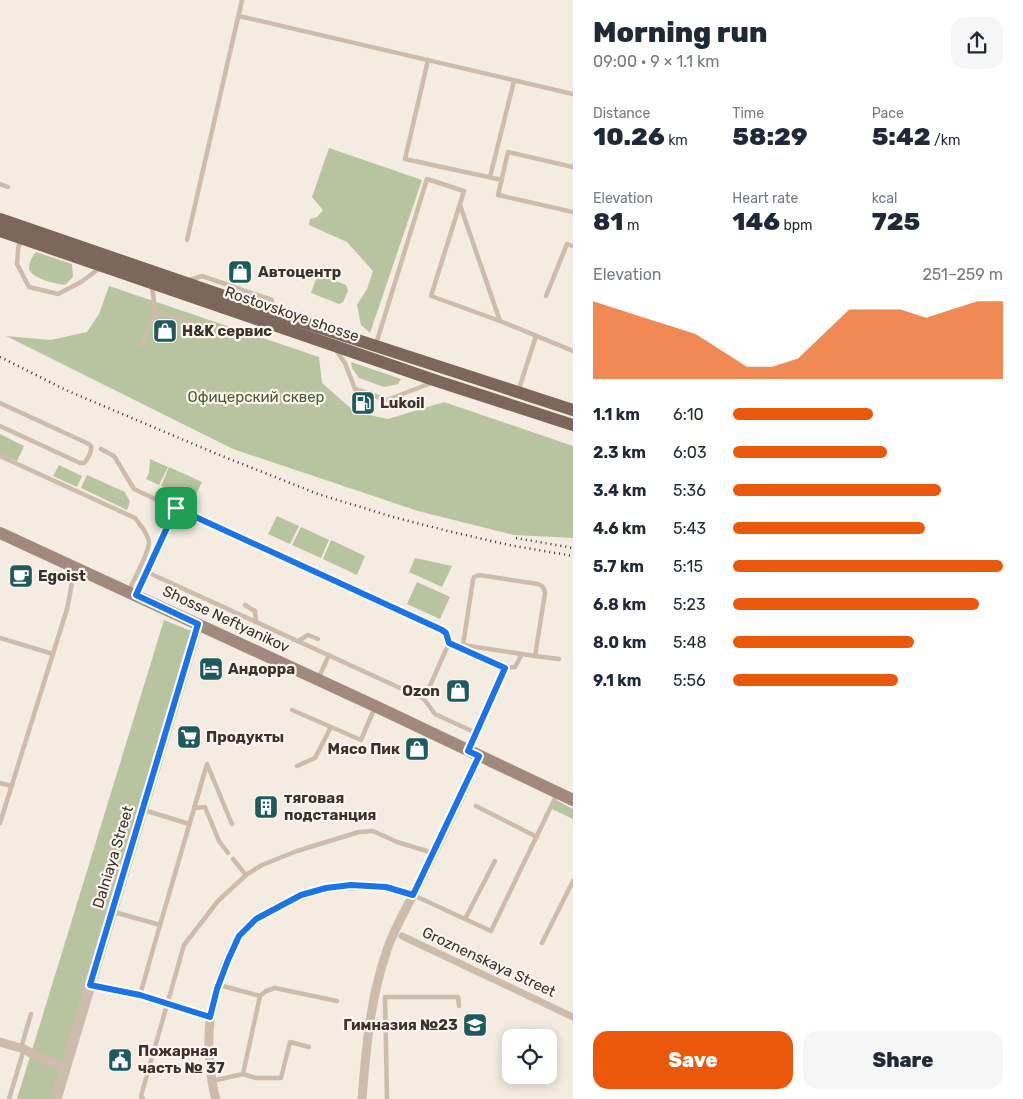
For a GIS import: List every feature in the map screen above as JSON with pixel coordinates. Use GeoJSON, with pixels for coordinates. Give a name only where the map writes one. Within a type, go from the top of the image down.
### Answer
{"type":"FeatureCollection","features":[{"type":"Feature","properties":{"kind":"main road","name":"Rostovskoye shosse"},"geometry":{"type":"LineString","coordinates":[[0,219],[272,312],[573,410]]}},
{"type":"Feature","properties":{"kind":"main road","name":"Rostovskoye shosse"},"geometry":{"type":"LineString","coordinates":[[0,232],[437,381],[573,425]]}},
{"type":"Feature","properties":{"kind":"main road","name":"Shosse Neftyanikov"},"geometry":{"type":"LineString","coordinates":[[0,532],[318,679],[573,800]]}},
{"type":"Feature","properties":{"kind":"street","name":"Dalniaya Street"},"geometry":{"type":"LineString","coordinates":[[56,1099],[198,624]]}},
{"type":"Feature","properties":{"kind":"street"},"geometry":{"type":"LineString","coordinates":[[362,1099],[367,1034],[374,991],[386,951],[398,934],[413,895],[434,854],[474,753]]}},
{"type":"Feature","properties":{"kind":"street"},"geometry":{"type":"LineString","coordinates":[[216,1099],[208,1053],[210,1017],[218,985],[239,936],[256,919],[301,895],[326,888],[351,885],[386,887],[413,895]]}},
{"type":"Feature","properties":{"kind":"street","name":"Groznenskaya Street"},"geometry":{"type":"LineString","coordinates":[[398,934],[573,1017]]}},
{"type":"Feature","properties":{"kind":"street"},"geometry":{"type":"LineString","coordinates":[[0,1042],[23,1049],[66,1067]]}},
{"type":"Feature","properties":{"kind":"lane"},"geometry":{"type":"LineString","coordinates":[[187,240],[242,0]]}},
{"type":"Feature","properties":{"kind":"lane"},"geometry":{"type":"LineString","coordinates":[[239,16],[573,94]]}},
{"type":"Feature","properties":{"kind":"lane"},"geometry":{"type":"LineString","coordinates":[[428,60],[405,159],[502,180]]}},
{"type":"Feature","properties":{"kind":"lane"},"geometry":{"type":"LineString","coordinates":[[490,177],[514,81]]}},
{"type":"Feature","properties":{"kind":"lane"},"geometry":{"type":"LineString","coordinates":[[573,167],[508,152],[498,195],[573,212]]}},
{"type":"Feature","properties":{"kind":"lane"},"geometry":{"type":"LineString","coordinates":[[376,346],[427,179],[464,191],[431,296],[573,350]]}},
{"type":"Feature","properties":{"kind":"lane"},"geometry":{"type":"LineString","coordinates":[[0,184],[8,188]]}},
{"type":"Feature","properties":{"kind":"lane"},"geometry":{"type":"LineString","coordinates":[[460,204],[500,322]]}},
{"type":"Feature","properties":{"kind":"lane"},"geometry":{"type":"LineString","coordinates":[[20,238],[18,264],[29,287],[58,294],[81,282],[102,266]]}},
{"type":"Feature","properties":{"kind":"lane"},"geometry":{"type":"LineString","coordinates":[[546,296],[567,244],[573,246]]}},
{"type":"Feature","properties":{"kind":"lane"},"geometry":{"type":"LineString","coordinates":[[142,345],[156,310],[152,283]]}},
{"type":"Feature","properties":{"kind":"lane"},"geometry":{"type":"LineString","coordinates":[[156,310],[212,331]]}},
{"type":"Feature","properties":{"kind":"lane"},"geometry":{"type":"LineString","coordinates":[[518,393],[536,336]]}},
{"type":"Feature","properties":{"kind":"lane"},"geometry":{"type":"LineString","coordinates":[[330,344],[345,363],[355,389],[387,400],[437,381]]}},
{"type":"Feature","properties":{"kind":"lane"},"geometry":{"type":"LineString","coordinates":[[0,403],[88,444],[91,446],[91,450],[86,461],[80,463],[0,426]]}},
{"type":"Feature","properties":{"kind":"lane"},"geometry":{"type":"LineString","coordinates":[[101,449],[114,456],[134,489],[446,633],[449,643],[424,699]]}},
{"type":"Feature","properties":{"kind":"lane"},"geometry":{"type":"LineString","coordinates":[[0,456],[135,518],[149,543],[132,593]]}},
{"type":"Feature","properties":{"kind":"lane"},"geometry":{"type":"LineString","coordinates":[[132,593],[147,572],[176,508]]}},
{"type":"Feature","properties":{"kind":"lane"},"geometry":{"type":"LineString","coordinates":[[0,823],[78,568]]}},
{"type":"Feature","properties":{"kind":"lane"},"geometry":{"type":"LineString","coordinates":[[147,572],[424,699],[434,714],[476,733]]}},
{"type":"Feature","properties":{"kind":"lane"},"geometry":{"type":"LineString","coordinates":[[462,647],[474,577],[479,575],[542,586],[545,593],[535,656]]}},
{"type":"Feature","properties":{"kind":"lane"},"geometry":{"type":"LineString","coordinates":[[245,605],[255,611],[256,622]]}},
{"type":"Feature","properties":{"kind":"lane"},"geometry":{"type":"LineString","coordinates":[[298,641],[308,635],[318,639]]}},
{"type":"Feature","properties":{"kind":"lane"},"geometry":{"type":"LineString","coordinates":[[0,638],[53,654]]}},
{"type":"Feature","properties":{"kind":"lane"},"geometry":{"type":"LineString","coordinates":[[449,643],[462,647],[505,668],[515,667],[522,654]]}},
{"type":"Feature","properties":{"kind":"lane"},"geometry":{"type":"LineString","coordinates":[[462,647],[559,659]]}},
{"type":"Feature","properties":{"kind":"lane"},"geometry":{"type":"LineString","coordinates":[[318,679],[329,655]]}},
{"type":"Feature","properties":{"kind":"lane"},"geometry":{"type":"LineString","coordinates":[[474,753],[476,733],[505,668]]}},
{"type":"Feature","properties":{"kind":"lane"},"geometry":{"type":"LineString","coordinates":[[292,710],[361,740],[375,706]]}},
{"type":"Feature","properties":{"kind":"lane"},"geometry":{"type":"LineString","coordinates":[[297,766],[315,758],[331,727]]}},
{"type":"Feature","properties":{"kind":"lane"},"geometry":{"type":"LineString","coordinates":[[140,995],[207,764],[232,824]]}},
{"type":"Feature","properties":{"kind":"lane"},"geometry":{"type":"LineString","coordinates":[[0,782],[12,786]]}},
{"type":"Feature","properties":{"kind":"lane"},"geometry":{"type":"LineString","coordinates":[[413,895],[491,931],[558,793]]}},
{"type":"Feature","properties":{"kind":"lane"},"geometry":{"type":"LineString","coordinates":[[476,806],[537,837]]}},
{"type":"Feature","properties":{"kind":"lane"},"geometry":{"type":"LineString","coordinates":[[194,808],[205,807],[219,841],[228,853]]}},
{"type":"Feature","properties":{"kind":"lane"},"geometry":{"type":"LineString","coordinates":[[143,810],[189,824]]}},
{"type":"Feature","properties":{"kind":"lane"},"geometry":{"type":"LineString","coordinates":[[143,1099],[141,1096],[184,945],[218,901],[246,875],[262,865],[359,832],[373,831],[397,842],[434,854]]}},
{"type":"Feature","properties":{"kind":"lane"},"geometry":{"type":"LineString","coordinates":[[233,859],[246,875]]}},
{"type":"Feature","properties":{"kind":"lane"},"geometry":{"type":"LineString","coordinates":[[465,919],[495,861]]}},
{"type":"Feature","properties":{"kind":"lane"},"geometry":{"type":"LineString","coordinates":[[542,943],[573,881]]}},
{"type":"Feature","properties":{"kind":"lane"},"geometry":{"type":"LineString","coordinates":[[112,911],[160,926]]}},
{"type":"Feature","properties":{"kind":"lane"},"geometry":{"type":"LineString","coordinates":[[90,985],[140,995],[210,1017]]}},
{"type":"Feature","properties":{"kind":"lane"},"geometry":{"type":"LineString","coordinates":[[218,985],[260,996]]}},
{"type":"Feature","properties":{"kind":"lane"},"geometry":{"type":"LineString","coordinates":[[243,1074],[260,996],[266,991],[275,988],[337,1001]]}},
{"type":"Feature","properties":{"kind":"lane"},"geometry":{"type":"LineString","coordinates":[[387,1099],[386,997],[458,998],[458,1006]]}},
{"type":"Feature","properties":{"kind":"lane"},"geometry":{"type":"LineString","coordinates":[[9,1099],[31,1014]]}},
{"type":"Feature","properties":{"kind":"lane"},"geometry":{"type":"LineString","coordinates":[[212,1081],[243,1074],[256,1078],[280,1078],[290,1042],[310,1047]]}},
{"type":"Feature","properties":{"kind":"green space"},"geometry":{"type":"Polygon","coordinates":[[[329,148],[422,180],[370,333],[361,325],[357,305],[367,289],[373,271],[347,242],[309,225],[310,219],[317,217],[323,210],[312,197],[329,148]]]}},
{"type":"Feature","properties":{"kind":"green space"},"geometry":{"type":"Polygon","coordinates":[[[36,252],[72,264],[73,277],[65,285],[36,276],[29,270],[29,265],[36,252]]]}},
{"type":"Feature","properties":{"kind":"green space"},"geometry":{"type":"Polygon","coordinates":[[[318,274],[346,285],[348,291],[343,302],[339,304],[311,293],[318,274]]]}},
{"type":"Feature","properties":{"kind":"green space","name":"Офицерский сквер"},"geometry":{"type":"Polygon","coordinates":[[[109,286],[319,357],[322,383],[355,412],[388,419],[444,402],[573,446],[573,538],[514,535],[418,511],[233,449],[6,336],[51,340],[87,332],[99,314],[109,286]]]}},
{"type":"Feature","properties":{"kind":"green space"},"geometry":{"type":"Polygon","coordinates":[[[351,362],[401,379],[398,384],[384,387],[359,378],[352,368],[351,362]]]}},
{"type":"Feature","properties":{"kind":"green space"},"geometry":{"type":"Polygon","coordinates":[[[0,434],[24,446],[17,461],[0,454],[0,434]]]}},
{"type":"Feature","properties":{"kind":"green space"},"geometry":{"type":"Polygon","coordinates":[[[150,459],[168,467],[159,485],[146,479],[149,473],[150,459]]]}},
{"type":"Feature","properties":{"kind":"green space"},"geometry":{"type":"Polygon","coordinates":[[[59,465],[82,476],[77,487],[53,476],[59,465]]]}},
{"type":"Feature","properties":{"kind":"green space"},"geometry":{"type":"Polygon","coordinates":[[[169,467],[202,482],[193,501],[161,486],[169,467]]]}},
{"type":"Feature","properties":{"kind":"green space"},"geometry":{"type":"Polygon","coordinates":[[[87,475],[125,492],[130,502],[127,510],[81,488],[87,475]]]}},
{"type":"Feature","properties":{"kind":"green space"},"geometry":{"type":"Polygon","coordinates":[[[277,516],[299,526],[290,544],[268,534],[277,516]]]}},
{"type":"Feature","properties":{"kind":"green space"},"geometry":{"type":"Polygon","coordinates":[[[301,527],[329,540],[321,558],[292,545],[301,527]]]}},
{"type":"Feature","properties":{"kind":"green space"},"geometry":{"type":"Polygon","coordinates":[[[331,540],[365,556],[357,575],[323,559],[331,540]]]}},
{"type":"Feature","properties":{"kind":"green space"},"geometry":{"type":"Polygon","coordinates":[[[415,558],[452,566],[442,587],[409,572],[415,558]]]}},
{"type":"Feature","properties":{"kind":"green space"},"geometry":{"type":"Polygon","coordinates":[[[417,582],[450,597],[440,619],[407,604],[417,582]]]}},
{"type":"Feature","properties":{"kind":"green space"},"geometry":{"type":"Polygon","coordinates":[[[164,620],[191,631],[51,1099],[17,1099],[164,620]]]}},
{"type":"Feature","properties":{"kind":"green space"},"geometry":{"type":"Polygon","coordinates":[[[556,800],[573,809],[573,819],[552,809],[556,800]]]}},
{"type":"Feature","properties":{"kind":"railway"},"geometry":{"type":"LineString","coordinates":[[0,357],[68,391],[318,494],[393,517],[448,531],[509,545],[573,556]]}},
{"type":"Feature","properties":{"kind":"railway"},"geometry":{"type":"LineString","coordinates":[[516,538],[573,548]]}},
{"type":"Feature","properties":{"kind":"place","name":"Автоцентр"},"geometry":{"type":"Point","coordinates":[240,272]}},
{"type":"Feature","properties":{"kind":"place","name":"H&K сервис"},"geometry":{"type":"Point","coordinates":[165,331]}},
{"type":"Feature","properties":{"kind":"place","name":"Lukoil"},"geometry":{"type":"Point","coordinates":[363,403]}},
{"type":"Feature","properties":{"kind":"place","name":"Egoist"},"geometry":{"type":"Point","coordinates":[21,576]}},
{"type":"Feature","properties":{"kind":"place","name":"Андорра"},"geometry":{"type":"Point","coordinates":[211,669]}},
{"type":"Feature","properties":{"kind":"place","name":"Ozon"},"geometry":{"type":"Point","coordinates":[458,691]}},
{"type":"Feature","properties":{"kind":"place","name":"Продукты"},"geometry":{"type":"Point","coordinates":[189,737]}},
{"type":"Feature","properties":{"kind":"place","name":"Мясо Пик"},"geometry":{"type":"Point","coordinates":[417,749]}},
{"type":"Feature","properties":{"kind":"place","name":"тяговая подстанция"},"geometry":{"type":"Point","coordinates":[266,807]}},
{"type":"Feature","properties":{"kind":"place","name":"Гимназия №23"},"geometry":{"type":"Point","coordinates":[475,1025]}},
{"type":"Feature","properties":{"kind":"place","name":"Пожарная часть № 37"},"geometry":{"type":"Point","coordinates":[120,1060]}},
{"type":"Feature","properties":{"kind":"route"},"geometry":{"type":"LineString","coordinates":[[176,508],[442,630],[446,633],[449,643],[505,668],[468,751],[479,756],[413,895],[386,887],[351,885],[326,888],[301,895],[256,919],[239,936],[217,989],[210,1017],[140,995],[90,985],[198,624],[136,595],[176,508]]}}]}
